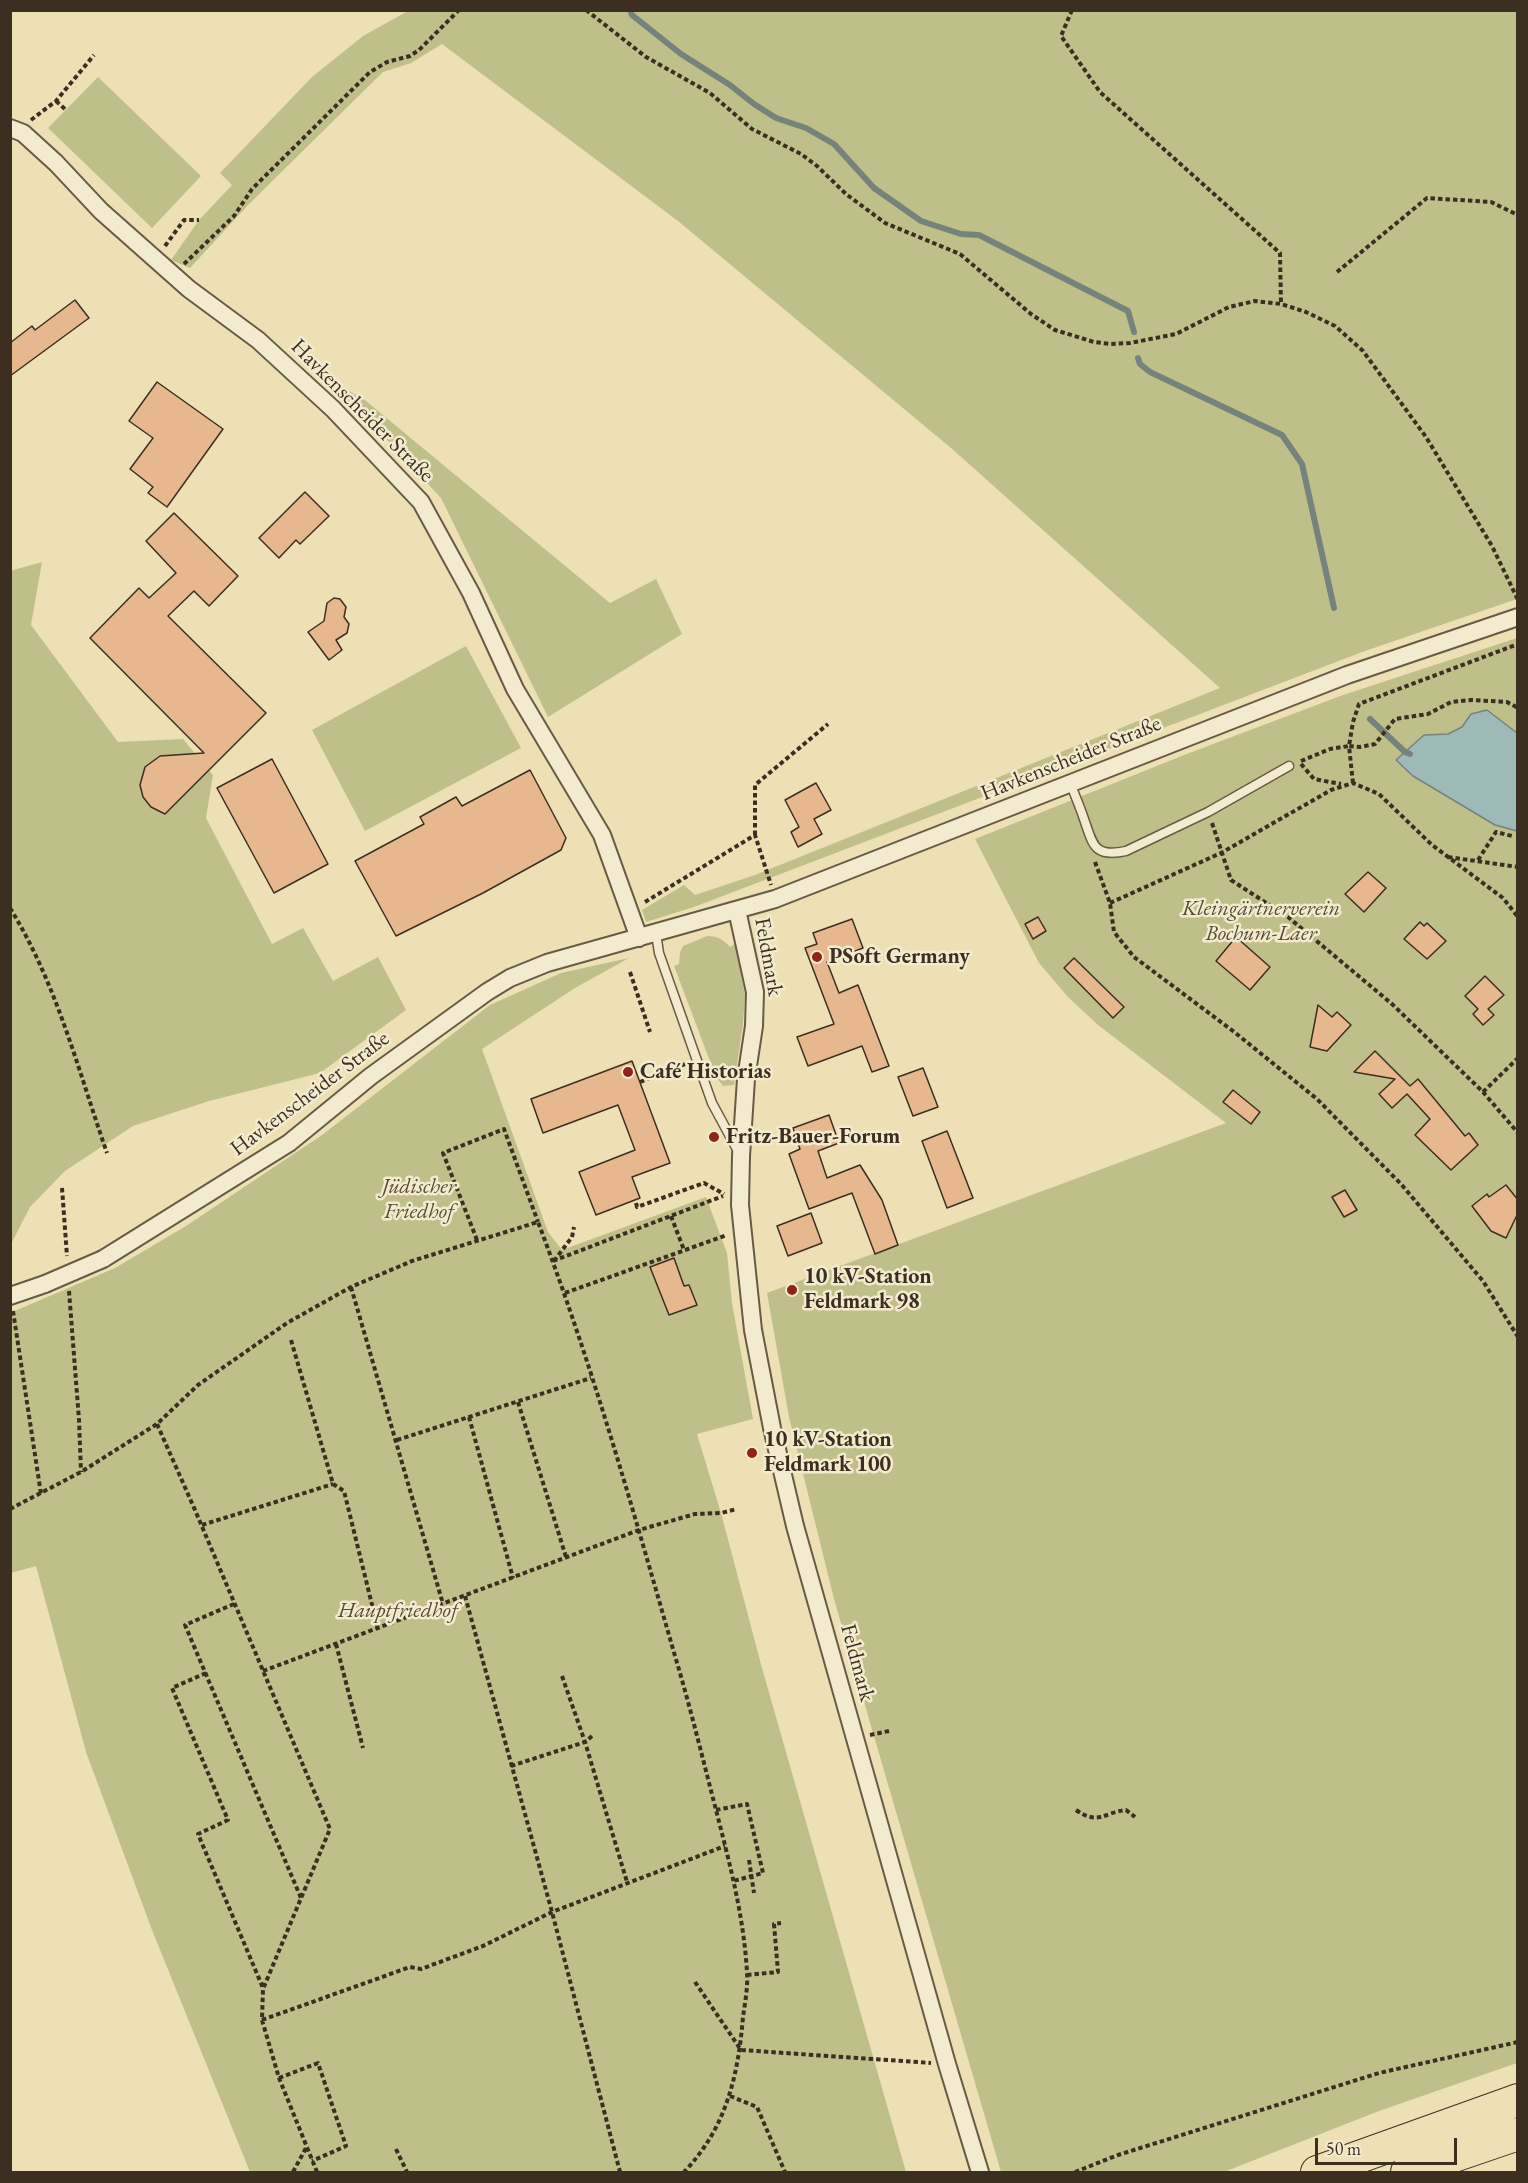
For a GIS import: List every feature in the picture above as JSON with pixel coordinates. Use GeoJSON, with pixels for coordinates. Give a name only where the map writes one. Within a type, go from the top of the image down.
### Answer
{"type":"FeatureCollection","features":[{"type":"Feature","properties":{"kind":"highway"},"geometry":{"type":"LineString","coordinates":[[1317,2172],[1518,2100]]}},
{"type":"Feature","properties":{"kind":"highway"},"geometry":{"type":"LineString","coordinates":[[1407,2172],[1518,2134]]}},
{"type":"Feature","properties":{"kind":"street","name":"Havkenscheider Straße"},"geometry":{"type":"LineString","coordinates":[[15,129],[57,163],[101,212],[153,258],[258,340],[333,409],[422,502],[471,593],[515,688],[602,836],[639,938]]}},
{"type":"Feature","properties":{"kind":"street","name":"Havkenscheider Straße"},"geometry":{"type":"LineString","coordinates":[[11,1296],[103,1259],[289,1143],[370,1076],[510,978],[547,963],[775,899],[1347,675],[1518,617]]}},
{"type":"Feature","properties":{"kind":"street","name":"Feldmark"},"geometry":{"type":"LineString","coordinates":[[737,910],[755,992],[754,1026],[746,1078],[741,1156],[742,1230],[753,1330],[772,1428],[795,1526],[946,2064],[980,2172]]}},
{"type":"Feature","properties":{"kind":"lane"},"geometry":{"type":"LineString","coordinates":[[1071,783],[1090,841],[1107,852],[1126,851],[1208,812],[1289,766]]}},
{"type":"Feature","properties":{"kind":"lane","name":"Feldmark"},"geometry":{"type":"LineString","coordinates":[[656,933],[659,953],[712,1103],[741,1156]]}},
{"type":"Feature","properties":{"kind":"path"},"geometry":{"type":"LineString","coordinates":[[173,275],[234,216],[252,189],[370,72],[387,62],[410,56],[419,50],[459,10]]}},
{"type":"Feature","properties":{"kind":"path"},"geometry":{"type":"LineString","coordinates":[[586,10],[646,57],[710,93],[753,129],[801,154],[818,166],[846,194],[885,223],[960,254],[1031,314],[1055,330],[1094,342],[1130,343],[1176,334],[1229,308],[1255,301],[1281,304],[1306,312],[1335,326],[1364,351],[1432,446],[1492,546],[1518,600]]}},
{"type":"Feature","properties":{"kind":"path"},"geometry":{"type":"LineString","coordinates":[[1072,10],[1061,36],[1100,92],[1280,253],[1281,304]]}},
{"type":"Feature","properties":{"kind":"path"},"geometry":{"type":"LineString","coordinates":[[15,129],[25,125],[56,101],[94,55]]}},
{"type":"Feature","properties":{"kind":"path"},"geometry":{"type":"LineString","coordinates":[[56,101],[66,110]]}},
{"type":"Feature","properties":{"kind":"path"},"geometry":{"type":"LineString","coordinates":[[1337,272],[1427,198],[1491,202],[1518,214]]}},
{"type":"Feature","properties":{"kind":"path"},"geometry":{"type":"LineString","coordinates":[[153,258],[167,244],[184,220],[200,220]]}},
{"type":"Feature","properties":{"kind":"path"},"geometry":{"type":"LineString","coordinates":[[1353,783],[1349,746],[1359,704],[1518,644]]}},
{"type":"Feature","properties":{"kind":"path"},"geometry":{"type":"LineString","coordinates":[[1343,785],[1314,779],[1299,762],[1330,749],[1375,744],[1395,719],[1428,714],[1451,702],[1472,700],[1507,702],[1518,708]]}},
{"type":"Feature","properties":{"kind":"path"},"geometry":{"type":"LineString","coordinates":[[775,899],[755,835],[755,785],[828,724]]}},
{"type":"Feature","properties":{"kind":"path"},"geometry":{"type":"LineString","coordinates":[[1110,903],[1221,852],[1331,790],[1353,783],[1379,794],[1432,845],[1503,898],[1518,917]]}},
{"type":"Feature","properties":{"kind":"path"},"geometry":{"type":"LineString","coordinates":[[1208,812],[1231,880],[1288,917],[1392,1004],[1483,1092],[1518,1133]]}},
{"type":"Feature","properties":{"kind":"path"},"geometry":{"type":"LineString","coordinates":[[1478,860],[1496,832],[1512,836]]}},
{"type":"Feature","properties":{"kind":"path"},"geometry":{"type":"LineString","coordinates":[[629,912],[755,835]]}},
{"type":"Feature","properties":{"kind":"path"},"geometry":{"type":"LineString","coordinates":[[1090,841],[1110,903],[1114,932],[1129,953],[1233,1031],[1317,1099],[1408,1193],[1482,1281],[1518,1337]]}},
{"type":"Feature","properties":{"kind":"path"},"geometry":{"type":"LineString","coordinates":[[1448,856],[1518,867]]}},
{"type":"Feature","properties":{"kind":"path"},"geometry":{"type":"LineString","coordinates":[[10,908],[24,930],[58,1005],[107,1153]]}},
{"type":"Feature","properties":{"kind":"path"},"geometry":{"type":"LineString","coordinates":[[630,972],[650,1032]]}},
{"type":"Feature","properties":{"kind":"path"},"geometry":{"type":"LineString","coordinates":[[1483,1092],[1518,1058]]}},
{"type":"Feature","properties":{"kind":"path"},"geometry":{"type":"LineString","coordinates":[[640,1082],[685,1064]]}},
{"type":"Feature","properties":{"kind":"path"},"geometry":{"type":"LineString","coordinates":[[477,1240],[442,1153],[504,1129],[565,1293],[639,1530],[692,1713],[734,1881],[742,1925],[747,1974],[741,2050],[730,2096],[717,2129],[701,2155],[684,2172]]}},
{"type":"Feature","properties":{"kind":"path"},"geometry":{"type":"LineString","coordinates":[[553,1261],[726,1195],[704,1183],[637,1207],[636,1203]]}},
{"type":"Feature","properties":{"kind":"path"},"geometry":{"type":"LineString","coordinates":[[62,1188],[67,1263]]}},
{"type":"Feature","properties":{"kind":"path"},"geometry":{"type":"LineString","coordinates":[[671,1216],[684,1250]]}},
{"type":"Feature","properties":{"kind":"path"},"geometry":{"type":"LineString","coordinates":[[10,1509],[81,1473],[157,1424],[198,1385],[287,1323],[351,1287],[411,1261],[538,1222]]}},
{"type":"Feature","properties":{"kind":"path"},"geometry":{"type":"LineString","coordinates":[[553,1261],[572,1237],[574,1227]]}},
{"type":"Feature","properties":{"kind":"path"},"geometry":{"type":"LineString","coordinates":[[565,1293],[742,1230]]}},
{"type":"Feature","properties":{"kind":"path"},"geometry":{"type":"LineString","coordinates":[[69,1286],[80,1420],[81,1473]]}},
{"type":"Feature","properties":{"kind":"path"},"geometry":{"type":"LineString","coordinates":[[351,1287],[443,1604]]}},
{"type":"Feature","properties":{"kind":"path"},"geometry":{"type":"LineString","coordinates":[[11,1296],[41,1494]]}},
{"type":"Feature","properties":{"kind":"path"},"geometry":{"type":"LineString","coordinates":[[291,1340],[333,1484],[344,1491],[378,1629]]}},
{"type":"Feature","properties":{"kind":"path"},"geometry":{"type":"LineString","coordinates":[[397,1440],[591,1378]]}},
{"type":"Feature","properties":{"kind":"path"},"geometry":{"type":"LineString","coordinates":[[519,1402],[566,1557]]}},
{"type":"Feature","properties":{"kind":"path"},"geometry":{"type":"LineString","coordinates":[[469,1417],[513,1578]]}},
{"type":"Feature","properties":{"kind":"path"},"geometry":{"type":"LineString","coordinates":[[157,1424],[330,1829],[263,1989],[262,2019],[279,2078],[317,2172]]}},
{"type":"Feature","properties":{"kind":"path"},"geometry":{"type":"LineString","coordinates":[[202,1525],[333,1484]]}},
{"type":"Feature","properties":{"kind":"path"},"geometry":{"type":"LineString","coordinates":[[263,1671],[639,1530],[695,1514],[721,1513],[737,1509]]}},
{"type":"Feature","properties":{"kind":"path"},"geometry":{"type":"LineString","coordinates":[[465,1596],[552,1912],[620,2172]]}},
{"type":"Feature","properties":{"kind":"path"},"geometry":{"type":"LineString","coordinates":[[234,1604],[185,1625],[301,1898]]}},
{"type":"Feature","properties":{"kind":"path"},"geometry":{"type":"LineString","coordinates":[[336,1644],[363,1748]]}},
{"type":"Feature","properties":{"kind":"path"},"geometry":{"type":"LineString","coordinates":[[206,1673],[172,1688],[228,1820],[198,1834],[263,1989]]}},
{"type":"Feature","properties":{"kind":"path"},"geometry":{"type":"LineString","coordinates":[[562,1676],[585,1742],[627,1882]]}},
{"type":"Feature","properties":{"kind":"path"},"geometry":{"type":"LineString","coordinates":[[511,1766],[585,1742],[592,1736]]}},
{"type":"Feature","properties":{"kind":"path"},"geometry":{"type":"LineString","coordinates":[[716,1810],[747,1804],[763,1873],[734,1881]]}},
{"type":"Feature","properties":{"kind":"path"},"geometry":{"type":"LineString","coordinates":[[1076,1810],[1096,1819],[1126,1810],[1135,1817]]}},
{"type":"Feature","properties":{"kind":"path"},"geometry":{"type":"LineString","coordinates":[[262,2019],[410,1967],[421,1969],[483,1946],[552,1912],[725,1846]]}},
{"type":"Feature","properties":{"kind":"path"},"geometry":{"type":"LineString","coordinates":[[749,1860],[754,1893]]}},
{"type":"Feature","properties":{"kind":"path"},"geometry":{"type":"LineString","coordinates":[[747,1974],[778,1972],[774,1924],[781,1923]]}},
{"type":"Feature","properties":{"kind":"path"},"geometry":{"type":"LineString","coordinates":[[694,1982],[741,2050]]}},
{"type":"Feature","properties":{"kind":"path"},"geometry":{"type":"LineString","coordinates":[[1075,2172],[1129,2151],[1379,2073],[1518,2042]]}},
{"type":"Feature","properties":{"kind":"path"},"geometry":{"type":"LineString","coordinates":[[741,2050],[946,2064]]}},
{"type":"Feature","properties":{"kind":"path"},"geometry":{"type":"LineString","coordinates":[[279,2078],[318,2063],[346,2146],[312,2161]]}},
{"type":"Feature","properties":{"kind":"path"},"geometry":{"type":"LineString","coordinates":[[730,2096],[757,2107],[785,2172]]}},
{"type":"Feature","properties":{"kind":"path"},"geometry":{"type":"LineString","coordinates":[[293,2172],[306,2148]]}},
{"type":"Feature","properties":{"kind":"path"},"geometry":{"type":"LineString","coordinates":[[396,2148],[407,2172]]}},
{"type":"Feature","properties":{"kind":"green space"},"geometry":{"type":"Polygon","coordinates":[[[408,11],[1517,11],[1517,599],[1365,651],[694,907],[646,922],[642,910],[684,885],[695,895],[755,875],[1220,688],[951,448],[678,221],[442,44],[411,63],[383,72],[249,204],[190,268],[171,260],[199,220],[232,185],[220,173],[312,77],[363,36],[408,11]]]}},
{"type":"Feature","properties":{"kind":"green space"},"geometry":{"type":"Polygon","coordinates":[[[98,77],[201,176],[152,228],[48,128],[98,77]]]}},
{"type":"Feature","properties":{"kind":"green space"},"geometry":{"type":"Polygon","coordinates":[[[311,368],[366,401],[610,603],[656,579],[682,634],[548,717],[441,498],[376,428],[311,368]]]}},
{"type":"Feature","properties":{"kind":"green space"},"geometry":{"type":"Polygon","coordinates":[[[42,562],[31,625],[118,742],[183,739],[213,775],[206,818],[272,944],[303,928],[333,981],[378,957],[406,1010],[320,1073],[209,1101],[133,1126],[65,1171],[30,1207],[11,1244],[10,571],[42,562]]]}},
{"type":"Feature","properties":{"kind":"green space","name":"Kleingärtnerverein Bochum-Laer"},"geometry":{"type":"Polygon","coordinates":[[[1517,638],[1517,2063],[1379,2111],[1224,2172],[1001,2172],[834,1599],[789,1417],[767,1293],[1226,1123],[1098,1025],[1068,997],[1039,963],[975,839],[1184,755],[1343,695],[1517,638]]]}},
{"type":"Feature","properties":{"kind":"green space"},"geometry":{"type":"Polygon","coordinates":[[[466,646],[521,748],[365,831],[312,730],[466,646]]]}},
{"type":"Feature","properties":{"kind":"green space"},"geometry":{"type":"Polygon","coordinates":[[[707,936],[720,938],[730,947],[735,944],[745,995],[734,1085],[723,1086],[716,1077],[674,966],[679,964],[683,946],[707,936]]]}},
{"type":"Feature","properties":{"kind":"green space","name":"Hauptfriedhof"},"geometry":{"type":"Polygon","coordinates":[[[629,958],[575,988],[482,1049],[548,1232],[562,1250],[706,1197],[727,1253],[732,1303],[753,1419],[697,1434],[906,2172],[250,2172],[152,1930],[86,1752],[36,1566],[11,1573],[10,1313],[115,1268],[186,1226],[322,1135],[490,1005],[561,973],[629,958]]]}},
{"type":"Feature","properties":{"kind":"water"},"geometry":{"type":"Polygon","coordinates":[[[1487,710],[1517,733],[1517,831],[1495,825],[1413,776],[1396,760],[1424,735],[1448,734],[1462,727],[1471,714],[1487,710]]]}},
{"type":"Feature","properties":{"kind":"building"},"geometry":{"type":"Polygon","coordinates":[[[75,300],[89,318],[10,376],[10,343],[32,326],[35,330],[75,300]]]}},
{"type":"Feature","properties":{"kind":"building"},"geometry":{"type":"Polygon","coordinates":[[[157,382],[223,429],[167,507],[148,493],[153,487],[130,469],[153,438],[129,421],[157,382]]]}},
{"type":"Feature","properties":{"kind":"building"},"geometry":{"type":"Polygon","coordinates":[[[305,492],[329,516],[300,544],[296,540],[279,558],[259,538],[305,492]]]}},
{"type":"Feature","properties":{"kind":"building"},"geometry":{"type":"Polygon","coordinates":[[[174,513],[238,576],[209,606],[194,591],[168,616],[266,713],[165,814],[151,807],[143,797],[140,785],[145,767],[160,756],[204,753],[90,638],[139,588],[149,598],[176,573],[146,541],[174,513]]]}},
{"type":"Feature","properties":{"kind":"building"},"geometry":{"type":"Polygon","coordinates":[[[334,598],[340,599],[346,607],[344,617],[349,624],[347,633],[336,640],[342,650],[329,660],[308,632],[324,621],[327,603],[334,598]]]}},
{"type":"Feature","properties":{"kind":"building"},"geometry":{"type":"Polygon","coordinates":[[[272,759],[328,864],[274,893],[217,788],[272,759]]]}},
{"type":"Feature","properties":{"kind":"building"},"geometry":{"type":"Polygon","coordinates":[[[530,770],[566,838],[561,850],[483,893],[396,936],[355,861],[424,824],[420,817],[456,797],[462,806],[530,770]]]}},
{"type":"Feature","properties":{"kind":"building"},"geometry":{"type":"Polygon","coordinates":[[[816,783],[831,810],[814,819],[822,834],[798,847],[791,832],[799,827],[785,800],[816,783]]]}},
{"type":"Feature","properties":{"kind":"building"},"geometry":{"type":"Polygon","coordinates":[[[1368,872],[1386,888],[1364,912],[1345,894],[1368,872]]]}},
{"type":"Feature","properties":{"kind":"building"},"geometry":{"type":"Polygon","coordinates":[[[1038,917],[1046,931],[1033,939],[1025,924],[1038,917]]]}},
{"type":"Feature","properties":{"kind":"building"},"geometry":{"type":"Polygon","coordinates":[[[852,919],[863,948],[827,962],[839,993],[858,985],[889,1066],[872,1072],[862,1046],[808,1066],[797,1037],[834,1024],[805,948],[817,944],[813,933],[852,919]]]}},
{"type":"Feature","properties":{"kind":"building"},"geometry":{"type":"Polygon","coordinates":[[[1420,922],[1424,926],[1427,923],[1446,941],[1427,959],[1404,939],[1420,922]]]}},
{"type":"Feature","properties":{"kind":"building"},"geometry":{"type":"Polygon","coordinates":[[[1236,937],[1270,967],[1250,990],[1216,961],[1236,937]]]}},
{"type":"Feature","properties":{"kind":"building"},"geometry":{"type":"Polygon","coordinates":[[[1074,958],[1124,1007],[1113,1018],[1064,968],[1074,958]]]}},
{"type":"Feature","properties":{"kind":"building"},"geometry":{"type":"Polygon","coordinates":[[[1485,976],[1504,995],[1488,1009],[1494,1015],[1483,1025],[1473,1014],[1478,1009],[1465,996],[1485,976]]]}},
{"type":"Feature","properties":{"kind":"building"},"geometry":{"type":"Polygon","coordinates":[[[1318,1005],[1332,1017],[1337,1012],[1351,1025],[1327,1051],[1310,1047],[1318,1005]]]}},
{"type":"Feature","properties":{"kind":"building"},"geometry":{"type":"Polygon","coordinates":[[[1375,1051],[1410,1086],[1418,1079],[1465,1136],[1469,1133],[1478,1145],[1451,1170],[1415,1135],[1430,1119],[1407,1094],[1392,1108],[1379,1094],[1395,1079],[1354,1072],[1375,1051]]]}},
{"type":"Feature","properties":{"kind":"building"},"geometry":{"type":"Polygon","coordinates":[[[632,1061],[670,1163],[632,1177],[640,1198],[596,1215],[579,1172],[635,1150],[618,1105],[543,1133],[531,1099],[632,1061]]]}},
{"type":"Feature","properties":{"kind":"building"},"geometry":{"type":"Polygon","coordinates":[[[923,1068],[938,1107],[913,1116],[898,1077],[923,1068]]]}},
{"type":"Feature","properties":{"kind":"building"},"geometry":{"type":"Polygon","coordinates":[[[1233,1090],[1260,1112],[1251,1124],[1223,1102],[1233,1090]]]}},
{"type":"Feature","properties":{"kind":"building"},"geometry":{"type":"Polygon","coordinates":[[[829,1115],[839,1143],[818,1151],[827,1178],[860,1165],[882,1200],[898,1245],[875,1254],[852,1193],[809,1209],[789,1154],[800,1149],[793,1128],[829,1115]]]}},
{"type":"Feature","properties":{"kind":"building"},"geometry":{"type":"Polygon","coordinates":[[[947,1131],[973,1198],[947,1208],[922,1141],[947,1131]]]}},
{"type":"Feature","properties":{"kind":"building"},"geometry":{"type":"Polygon","coordinates":[[[1506,1185],[1518,1200],[1518,1213],[1506,1238],[1491,1231],[1472,1206],[1487,1194],[1489,1197],[1506,1185]]]}},
{"type":"Feature","properties":{"kind":"building"},"geometry":{"type":"Polygon","coordinates":[[[1345,1190],[1357,1210],[1344,1217],[1332,1197],[1345,1190]]]}},
{"type":"Feature","properties":{"kind":"building"},"geometry":{"type":"Polygon","coordinates":[[[811,1213],[822,1243],[788,1256],[777,1226],[811,1213]]]}},
{"type":"Feature","properties":{"kind":"building"},"geometry":{"type":"Polygon","coordinates":[[[674,1258],[684,1286],[689,1285],[697,1305],[669,1315],[650,1267],[674,1258]]]}},
{"type":"Feature","properties":{"kind":"waterway"},"geometry":{"type":"LineString","coordinates":[[630,10],[632,15],[681,54],[730,85],[754,104],[776,118],[806,128],[834,144],[874,188],[921,221],[961,234],[979,235],[1128,311],[1134,332]]}},
{"type":"Feature","properties":{"kind":"waterway"},"geometry":{"type":"LineString","coordinates":[[1138,358],[1140,364],[1150,372],[1282,435],[1302,464],[1334,608]]}},
{"type":"Feature","properties":{"kind":"waterway"},"geometry":{"type":"LineString","coordinates":[[1370,719],[1410,754]]}},
{"type":"Feature","properties":{"kind":"place","name":"PSoft Germany"},"geometry":{"type":"Point","coordinates":[817,957]}},
{"type":"Feature","properties":{"kind":"place","name":"Café Historias"},"geometry":{"type":"Point","coordinates":[628,1072]}},
{"type":"Feature","properties":{"kind":"place","name":"Fritz-Bauer-Forum"},"geometry":{"type":"Point","coordinates":[714,1137]}},
{"type":"Feature","properties":{"kind":"place","name":"10 kV-Station Feldmark 98"},"geometry":{"type":"Point","coordinates":[792,1290]}},
{"type":"Feature","properties":{"kind":"place","name":"10 kV-Station Feldmark 100"},"geometry":{"type":"Point","coordinates":[752,1453]}},
{"type":"Feature","properties":{"kind":"park label","name":"Jüdischer Friedhof"},"geometry":{"type":"Point","coordinates":[419,1200]}}]}
